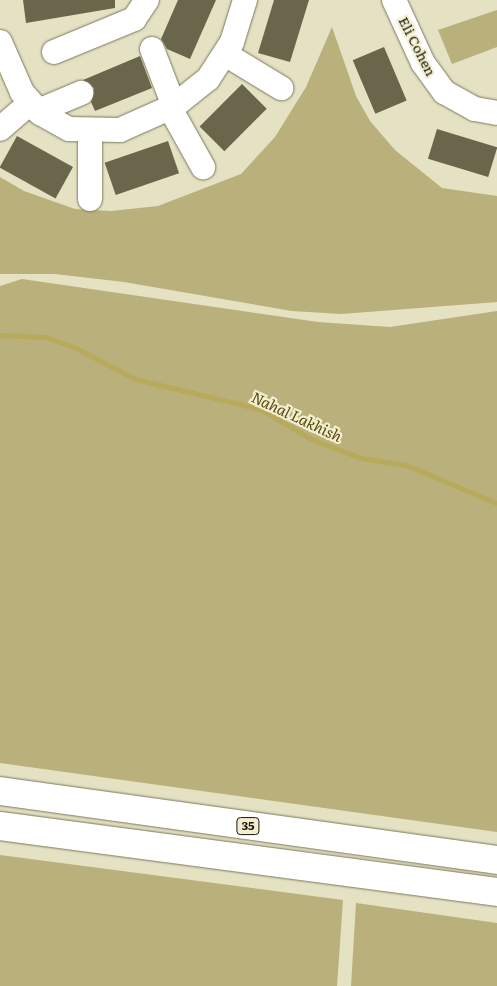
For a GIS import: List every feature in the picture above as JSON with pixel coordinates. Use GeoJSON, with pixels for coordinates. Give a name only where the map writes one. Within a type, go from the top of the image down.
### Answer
{"type":"FeatureCollection","features":[{"type":"Feature","properties":{"kind":"highway","name":"35"},"geometry":{"type":"LineString","coordinates":[[0,791],[497,860]]}},
{"type":"Feature","properties":{"kind":"highway"},"geometry":{"type":"LineString","coordinates":[[0,826],[497,892]]}},
{"type":"Feature","properties":{"kind":"street"},"geometry":{"type":"LineString","coordinates":[[54,52],[134,19],[147,0]]}},
{"type":"Feature","properties":{"kind":"street"},"geometry":{"type":"LineString","coordinates":[[0,42],[34,107],[69,129],[90,132],[120,130],[172,107],[208,79],[224,54],[245,0]]}},
{"type":"Feature","properties":{"kind":"street","name":"Eli Cohen"},"geometry":{"type":"LineString","coordinates":[[394,0],[423,63],[444,92],[474,110],[497,113]]}},
{"type":"Feature","properties":{"kind":"street"},"geometry":{"type":"LineString","coordinates":[[152,49],[172,107],[203,167]]}},
{"type":"Feature","properties":{"kind":"street"},"geometry":{"type":"LineString","coordinates":[[224,54],[281,88]]}},
{"type":"Feature","properties":{"kind":"street"},"geometry":{"type":"LineString","coordinates":[[0,129],[34,107],[81,93]]}},
{"type":"Feature","properties":{"kind":"street"},"geometry":{"type":"LineString","coordinates":[[90,132],[90,199]]}},
{"type":"Feature","properties":{"kind":"shaded area"},"geometry":{"type":"Polygon","coordinates":[[[497,10],[497,47],[452,64],[438,30],[497,10]]]}},
{"type":"Feature","properties":{"kind":"shaded area"},"geometry":{"type":"Polygon","coordinates":[[[332,27],[356,96],[370,121],[395,150],[442,188],[497,196],[497,302],[341,314],[292,311],[124,282],[55,274],[0,274],[0,177],[24,191],[75,209],[111,211],[158,206],[241,174],[275,137],[306,87],[332,27]]]}},
{"type":"Feature","properties":{"kind":"shaded area"},"geometry":{"type":"Polygon","coordinates":[[[22,279],[318,322],[390,327],[497,311],[497,832],[0,763],[0,286],[22,279]]]}},
{"type":"Feature","properties":{"kind":"shaded area"},"geometry":{"type":"Polygon","coordinates":[[[0,855],[343,900],[337,986],[0,986],[0,855]]]}},
{"type":"Feature","properties":{"kind":"shaded area"},"geometry":{"type":"Polygon","coordinates":[[[356,903],[497,923],[497,986],[351,986],[356,903]]]}},
{"type":"Feature","properties":{"kind":"building"},"geometry":{"type":"Polygon","coordinates":[[[23,0],[115,0],[115,8],[26,23],[23,0]]]}},
{"type":"Feature","properties":{"kind":"building"},"geometry":{"type":"Polygon","coordinates":[[[178,0],[216,0],[190,59],[167,49],[161,39],[178,0]]]}},
{"type":"Feature","properties":{"kind":"building"},"geometry":{"type":"Polygon","coordinates":[[[274,0],[309,0],[290,62],[258,53],[274,0]]]}},
{"type":"Feature","properties":{"kind":"building"},"geometry":{"type":"Polygon","coordinates":[[[384,47],[407,100],[375,114],[353,60],[384,47]]]}},
{"type":"Feature","properties":{"kind":"building"},"geometry":{"type":"Polygon","coordinates":[[[140,56],[152,88],[95,111],[91,102],[94,88],[83,80],[140,56]]]}},
{"type":"Feature","properties":{"kind":"building"},"geometry":{"type":"Polygon","coordinates":[[[242,84],[267,109],[224,151],[200,126],[242,84]]]}},
{"type":"Feature","properties":{"kind":"building"},"geometry":{"type":"Polygon","coordinates":[[[437,129],[497,147],[488,177],[428,159],[437,129]]]}},
{"type":"Feature","properties":{"kind":"building"},"geometry":{"type":"Polygon","coordinates":[[[17,136],[73,167],[56,199],[0,168],[17,136]]]}},
{"type":"Feature","properties":{"kind":"building"},"geometry":{"type":"Polygon","coordinates":[[[168,141],[179,173],[116,195],[105,163],[168,141]]]}},
{"type":"Feature","properties":{"kind":"waterway","name":"Nahal Lakhish"},"geometry":{"type":"LineString","coordinates":[[0,335],[45,337],[74,347],[135,379],[260,409],[311,439],[361,458],[406,465],[497,503]]}}]}
